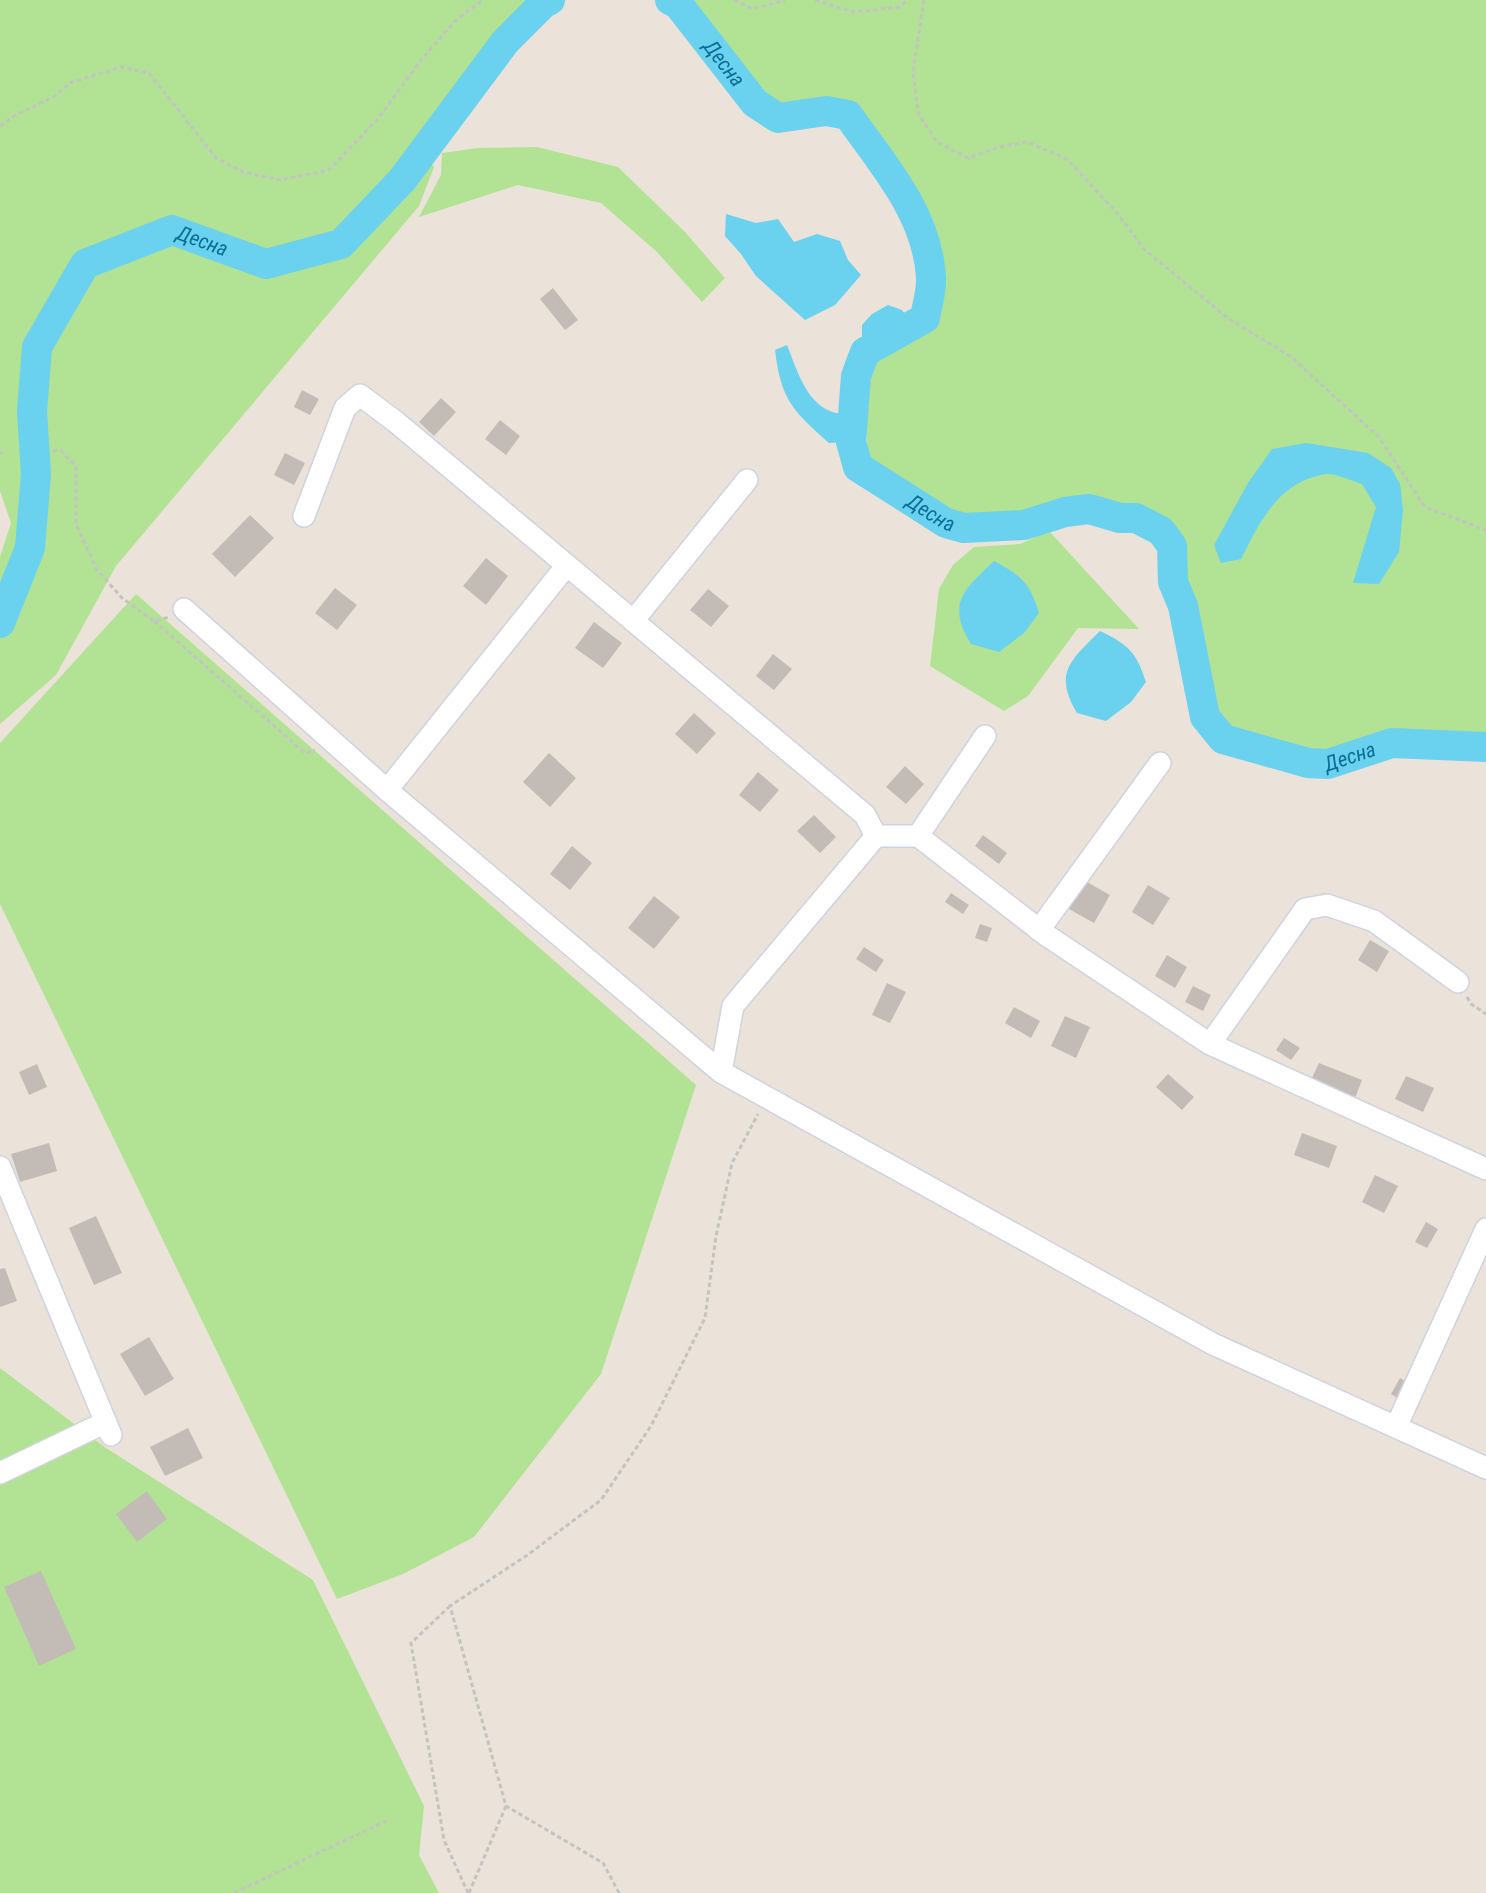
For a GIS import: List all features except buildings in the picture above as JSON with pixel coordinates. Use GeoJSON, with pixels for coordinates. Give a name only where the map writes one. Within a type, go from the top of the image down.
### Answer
{"type":"FeatureCollection","features":[{"type":"Feature","properties":{"kind":"street"},"geometry":{"type":"LineString","coordinates":[[304,516],[345,408],[360,395],[396,422],[865,814],[876,836]]}},
{"type":"Feature","properties":{"kind":"street"},"geometry":{"type":"LineString","coordinates":[[633,621],[747,480]]}},
{"type":"Feature","properties":{"kind":"street"},"geometry":{"type":"LineString","coordinates":[[387,790],[567,566]]}},
{"type":"Feature","properties":{"kind":"street"},"geometry":{"type":"LineString","coordinates":[[184,609],[387,790],[721,1071],[1213,1344],[1486,1468]]}},
{"type":"Feature","properties":{"kind":"street"},"geometry":{"type":"LineString","coordinates":[[918,836],[985,736]]}},
{"type":"Feature","properties":{"kind":"street"},"geometry":{"type":"LineString","coordinates":[[1039,930],[1160,763]]}},
{"type":"Feature","properties":{"kind":"street"},"geometry":{"type":"LineString","coordinates":[[721,1071],[733,1006],[876,836],[918,836],[1039,930],[1210,1044],[1486,1169]]}},
{"type":"Feature","properties":{"kind":"street"},"geometry":{"type":"LineString","coordinates":[[1210,1044],[1305,909],[1327,905],[1374,921],[1458,982]]}},
{"type":"Feature","properties":{"kind":"street"},"geometry":{"type":"LineString","coordinates":[[0,1167],[108,1428],[0,1473]]}},
{"type":"Feature","properties":{"kind":"street"},"geometry":{"type":"LineString","coordinates":[[1396,1427],[1486,1229]]}},
{"type":"Feature","properties":{"kind":"path"},"geometry":{"type":"LineString","coordinates":[[0,126],[14,116],[55,96],[70,83],[121,67],[149,73],[216,158],[243,172],[280,180],[329,170],[377,120],[421,60],[457,19],[483,0]]}},
{"type":"Feature","properties":{"kind":"path"},"geometry":{"type":"LineString","coordinates":[[734,0],[753,9],[785,0]]}},
{"type":"Feature","properties":{"kind":"path"},"geometry":{"type":"LineString","coordinates":[[815,0],[854,12],[900,8],[907,0]]}},
{"type":"Feature","properties":{"kind":"path"},"geometry":{"type":"LineString","coordinates":[[924,0],[923,19],[913,71],[918,113],[938,142],[968,158],[999,147],[1027,142],[1067,159],[1116,213],[1145,250],[1229,319],[1290,356],[1379,437],[1425,507],[1486,530]]}},
{"type":"Feature","properties":{"kind":"path"},"geometry":{"type":"LineString","coordinates":[[53,451],[60,450],[76,466],[76,524],[97,570],[122,598],[154,621],[305,753],[335,744]]}},
{"type":"Feature","properties":{"kind":"path"},"geometry":{"type":"LineString","coordinates":[[154,621],[172,617],[184,609]]}},
{"type":"Feature","properties":{"kind":"path"},"geometry":{"type":"LineString","coordinates":[[1458,982],[1471,1004],[1486,1014]]}},
{"type":"Feature","properties":{"kind":"path"},"geometry":{"type":"LineString","coordinates":[[469,1893],[444,1840],[411,1643],[450,1606],[526,1556],[601,1500],[651,1426],[705,1318],[716,1236],[732,1163],[767,1096]]}},
{"type":"Feature","properties":{"kind":"path"},"geometry":{"type":"LineString","coordinates":[[450,1606],[506,1806],[469,1893]]}},
{"type":"Feature","properties":{"kind":"path"},"geometry":{"type":"LineString","coordinates":[[506,1806],[603,1863],[619,1893]]}},
{"type":"Feature","properties":{"kind":"path"},"geometry":{"type":"LineString","coordinates":[[234,1893],[386,1821]]}},
{"type":"Feature","properties":{"kind":"green space"},"geometry":{"type":"Polygon","coordinates":[[[0,0],[537,0],[465,71],[416,143],[434,167],[419,206],[116,566],[56,675],[0,724],[0,557],[11,523],[0,491],[0,0]]]}},
{"type":"Feature","properties":{"kind":"green space"},"geometry":{"type":"Polygon","coordinates":[[[693,0],[1486,0],[1486,734],[1390,730],[1327,750],[1310,749],[1231,727],[1218,711],[1214,691],[1202,698],[1200,688],[1211,680],[1196,603],[1187,579],[1185,541],[1170,521],[1140,505],[1122,504],[1090,495],[1062,498],[1022,512],[965,515],[951,510],[870,459],[866,409],[869,382],[876,362],[937,326],[944,295],[945,276],[934,228],[912,184],[855,103],[826,97],[781,104],[764,93],[693,0]]]}},
{"type":"Feature","properties":{"kind":"green space"},"geometry":{"type":"Polygon","coordinates":[[[537,147],[618,167],[685,232],[725,278],[702,302],[657,252],[601,203],[518,185],[419,217],[441,175],[442,153],[478,148],[537,147]]]}},
{"type":"Feature","properties":{"kind":"green space"},"geometry":{"type":"Polygon","coordinates":[[[1049,531],[1139,629],[1078,628],[1028,696],[1004,711],[930,666],[939,589],[953,565],[974,547],[1020,544],[1049,531]]]}},
{"type":"Feature","properties":{"kind":"green space"},"geometry":{"type":"Polygon","coordinates":[[[136,594],[696,1085],[601,1374],[474,1537],[403,1574],[337,1599],[0,904],[0,743],[136,594]]]}},
{"type":"Feature","properties":{"kind":"green space"},"geometry":{"type":"Polygon","coordinates":[[[0,1368],[106,1448],[313,1580],[424,1806],[419,1855],[439,1893],[0,1893],[0,1368]]]}},
{"type":"Feature","properties":{"kind":"water"},"geometry":{"type":"Polygon","coordinates":[[[726,214],[756,223],[778,219],[794,242],[817,234],[840,241],[848,260],[861,275],[835,305],[805,320],[756,276],[725,236],[726,214]]]}},
{"type":"Feature","properties":{"kind":"water"},"geometry":{"type":"Polygon","coordinates":[[[888,305],[902,310],[912,325],[868,350],[862,336],[862,325],[872,314],[888,305]]]}},
{"type":"Feature","properties":{"kind":"water"},"geometry":{"type":"Polygon","coordinates":[[[787,345],[802,382],[814,400],[832,412],[853,415],[851,442],[829,443],[806,422],[791,403],[781,381],[775,350],[787,345]]]}},
{"type":"Feature","properties":{"kind":"water"},"geometry":{"type":"Polygon","coordinates":[[[1306,443],[1368,453],[1391,468],[1400,484],[1403,510],[1399,552],[1379,584],[1353,583],[1376,507],[1362,484],[1330,474],[1309,478],[1283,494],[1264,517],[1241,559],[1221,563],[1214,545],[1248,483],[1272,449],[1306,443]]]}},
{"type":"Feature","properties":{"kind":"water"},"geometry":{"type":"Polygon","coordinates":[[[994,561],[1024,581],[1039,613],[1024,633],[999,652],[971,644],[960,618],[959,607],[967,589],[994,561]]]}},
{"type":"Feature","properties":{"kind":"water"},"geometry":{"type":"Polygon","coordinates":[[[1100,631],[1130,650],[1139,663],[1146,682],[1131,702],[1106,721],[1077,713],[1066,687],[1066,677],[1074,659],[1100,631]]]}},
{"type":"Feature","properties":{"kind":"waterway","name":"Десна"},"geometry":{"type":"LineString","coordinates":[[0,623],[30,548],[36,474],[32,412],[37,347],[85,264],[172,230],[266,264],[341,244],[402,180],[505,42],[544,3],[550,0]]}},
{"type":"Feature","properties":{"kind":"waterway","name":"Десна"},"geometry":{"type":"LineString","coordinates":[[670,0],[678,4],[755,103],[778,118],[826,111],[848,115],[889,171],[921,232],[928,254],[931,277],[925,318],[865,352],[856,376],[851,442],[858,467],[946,523],[964,528],[1024,525],[1065,512],[1089,509],[1120,518],[1136,518],[1161,531],[1172,546],[1173,582],[1183,606],[1205,717],[1223,739],[1308,763],[1328,764],[1392,743],[1486,747]]}}]}
